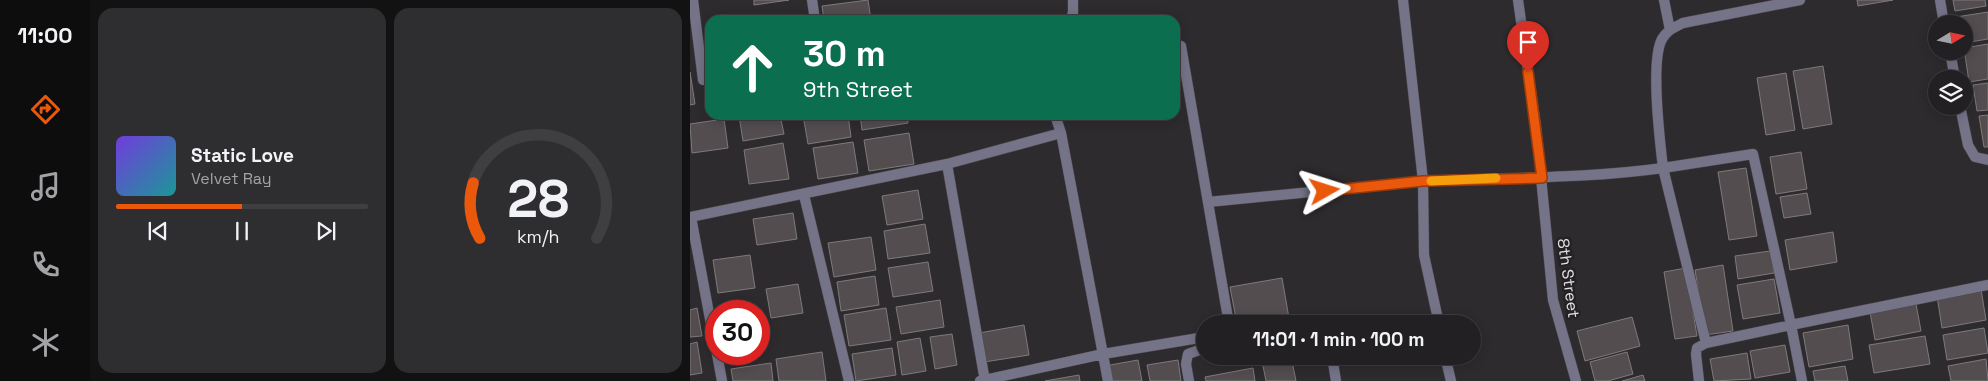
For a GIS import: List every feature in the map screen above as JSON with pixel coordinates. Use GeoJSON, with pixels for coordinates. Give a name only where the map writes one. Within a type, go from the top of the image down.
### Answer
{"type":"FeatureCollection","features":[{"type":"Feature","properties":{"kind":"street"},"geometry":{"type":"LineString","coordinates":[[693,0],[703,80]]}},
{"type":"Feature","properties":{"kind":"street"},"geometry":{"type":"LineString","coordinates":[[812,0],[814,15]]}},
{"type":"Feature","properties":{"kind":"street"},"geometry":{"type":"LineString","coordinates":[[1072,0],[1072,15]]}},
{"type":"Feature","properties":{"kind":"street"},"geometry":{"type":"LineString","coordinates":[[1403,0],[1423,181],[1424,255],[1436,315]]}},
{"type":"Feature","properties":{"kind":"street","name":"8th Street"},"geometry":{"type":"LineString","coordinates":[[1518,0],[1542,178],[1553,300],[1576,381]]}},
{"type":"Feature","properties":{"kind":"street"},"geometry":{"type":"LineString","coordinates":[[1664,0],[1670,30]]}},
{"type":"Feature","properties":{"kind":"street"},"geometry":{"type":"LineString","coordinates":[[1706,343],[1663,168],[1659,132],[1658,65],[1661,40],[1670,30],[1683,24],[1800,0]]}},
{"type":"Feature","properties":{"kind":"street"},"geometry":{"type":"LineString","coordinates":[[1940,0],[1942,15]]}},
{"type":"Feature","properties":{"kind":"street"},"geometry":{"type":"LineString","coordinates":[[1181,46],[1227,315]]}},
{"type":"Feature","properties":{"kind":"street"},"geometry":{"type":"LineString","coordinates":[[1962,115],[1968,145],[1975,158],[1988,160]]}},
{"type":"Feature","properties":{"kind":"street"},"geometry":{"type":"LineString","coordinates":[[1057,120],[1061,133],[1108,381]]}},
{"type":"Feature","properties":{"kind":"street"},"geometry":{"type":"LineString","coordinates":[[706,300],[690,217],[947,164],[1061,133]]}},
{"type":"Feature","properties":{"kind":"street"},"geometry":{"type":"LineString","coordinates":[[1208,202],[1423,181],[1542,178],[1625,173],[1753,154],[1802,381]]}},
{"type":"Feature","properties":{"kind":"street"},"geometry":{"type":"LineString","coordinates":[[947,164],[983,381],[1103,354],[1196,338]]}},
{"type":"Feature","properties":{"kind":"street"},"geometry":{"type":"LineString","coordinates":[[804,195],[849,381]]}},
{"type":"Feature","properties":{"kind":"street"},"geometry":{"type":"LineString","coordinates":[[1699,381],[1696,354],[1698,348],[1706,343],[1988,285]]}},
{"type":"Feature","properties":{"kind":"street"},"geometry":{"type":"LineString","coordinates":[[1189,381],[1186,364],[1188,354],[1196,351]]}},
{"type":"Feature","properties":{"kind":"street"},"geometry":{"type":"LineString","coordinates":[[719,365],[722,381]]}},
{"type":"Feature","properties":{"kind":"street"},"geometry":{"type":"LineString","coordinates":[[1333,365],[1336,381]]}},
{"type":"Feature","properties":{"kind":"street"},"geometry":{"type":"LineString","coordinates":[[1448,365],[1451,381]]}},
{"type":"Feature","properties":{"kind":"building"},"geometry":{"type":"Polygon","coordinates":[[[754,0],[789,0],[754,5],[754,0]]]}},
{"type":"Feature","properties":{"kind":"building"},"geometry":{"type":"Polygon","coordinates":[[[868,0],[870,15],[823,15],[822,6],[868,0]]]}},
{"type":"Feature","properties":{"kind":"building"},"geometry":{"type":"Polygon","coordinates":[[[1857,0],[1893,0],[1858,6],[1857,0]]]}},
{"type":"Feature","properties":{"kind":"building"},"geometry":{"type":"Polygon","coordinates":[[[1953,0],[1985,0],[1986,6],[1955,11],[1953,0]]]}},
{"type":"Feature","properties":{"kind":"building"},"geometry":{"type":"Polygon","coordinates":[[[1988,12],[1988,39],[1973,42],[1973,15],[1969,15],[1988,12]]]}},
{"type":"Feature","properties":{"kind":"building"},"geometry":{"type":"Polygon","coordinates":[[[1988,44],[1988,79],[1973,81],[1973,70],[1967,70],[1966,60],[1973,60],[1973,46],[1988,44]]]}},
{"type":"Feature","properties":{"kind":"building"},"geometry":{"type":"Polygon","coordinates":[[[1823,66],[1832,124],[1803,129],[1793,71],[1823,66]]]}},
{"type":"Feature","properties":{"kind":"building"},"geometry":{"type":"Polygon","coordinates":[[[690,72],[695,104],[690,105],[690,72]]]}},
{"type":"Feature","properties":{"kind":"building"},"geometry":{"type":"Polygon","coordinates":[[[1786,73],[1795,130],[1766,135],[1757,78],[1786,73]]]}},
{"type":"Feature","properties":{"kind":"building"},"geometry":{"type":"Polygon","coordinates":[[[1988,83],[1988,110],[1977,111],[1973,85],[1988,83]]]}},
{"type":"Feature","properties":{"kind":"building"},"geometry":{"type":"Polygon","coordinates":[[[1988,115],[1988,147],[1984,147],[1979,116],[1988,115]]]}},
{"type":"Feature","properties":{"kind":"building"},"geometry":{"type":"Polygon","coordinates":[[[724,120],[728,148],[692,153],[690,124],[724,120]]]}},
{"type":"Feature","properties":{"kind":"building"},"geometry":{"type":"Polygon","coordinates":[[[740,120],[781,120],[784,134],[743,141],[740,120]]]}},
{"type":"Feature","properties":{"kind":"building"},"geometry":{"type":"Polygon","coordinates":[[[804,120],[849,120],[851,137],[808,144],[804,120]]]}},
{"type":"Feature","properties":{"kind":"building"},"geometry":{"type":"Polygon","coordinates":[[[861,120],[908,120],[908,123],[862,130],[861,120]]]}},
{"type":"Feature","properties":{"kind":"building"},"geometry":{"type":"Polygon","coordinates":[[[909,133],[914,164],[869,171],[864,140],[909,133]]]}},
{"type":"Feature","properties":{"kind":"building"},"geometry":{"type":"Polygon","coordinates":[[[853,142],[858,173],[818,179],[813,148],[853,142]]]}},
{"type":"Feature","properties":{"kind":"building"},"geometry":{"type":"Polygon","coordinates":[[[783,143],[789,179],[749,184],[744,150],[783,143]]]}},
{"type":"Feature","properties":{"kind":"building"},"geometry":{"type":"Polygon","coordinates":[[[1801,152],[1807,189],[1776,194],[1770,157],[1801,152]]]}},
{"type":"Feature","properties":{"kind":"building"},"geometry":{"type":"Polygon","coordinates":[[[1746,168],[1757,236],[1729,240],[1718,172],[1746,168]]]}},
{"type":"Feature","properties":{"kind":"building"},"geometry":{"type":"Polygon","coordinates":[[[918,190],[923,219],[887,225],[882,196],[918,190]]]}},
{"type":"Feature","properties":{"kind":"building"},"geometry":{"type":"Polygon","coordinates":[[[1807,193],[1811,214],[1784,218],[1780,197],[1807,193]]]}},
{"type":"Feature","properties":{"kind":"building"},"geometry":{"type":"Polygon","coordinates":[[[793,213],[797,239],[757,245],[753,219],[793,213]]]}},
{"type":"Feature","properties":{"kind":"building"},"geometry":{"type":"Polygon","coordinates":[[[925,224],[930,253],[888,259],[884,231],[925,224]]]}},
{"type":"Feature","properties":{"kind":"building"},"geometry":{"type":"Polygon","coordinates":[[[1833,232],[1837,262],[1790,270],[1785,240],[1833,232]]]}},
{"type":"Feature","properties":{"kind":"building"},"geometry":{"type":"Polygon","coordinates":[[[871,237],[876,270],[834,277],[828,243],[871,237]]]}},
{"type":"Feature","properties":{"kind":"building"},"geometry":{"type":"Polygon","coordinates":[[[1770,251],[1774,273],[1738,279],[1735,256],[1770,251]]]}},
{"type":"Feature","properties":{"kind":"building"},"geometry":{"type":"Polygon","coordinates":[[[750,255],[755,288],[718,293],[713,260],[750,255]]]}},
{"type":"Feature","properties":{"kind":"building"},"geometry":{"type":"Polygon","coordinates":[[[928,262],[933,291],[893,297],[888,268],[928,262]]]}},
{"type":"Feature","properties":{"kind":"building"},"geometry":{"type":"Polygon","coordinates":[[[1723,265],[1733,331],[1705,335],[1695,270],[1723,265]]]}},
{"type":"Feature","properties":{"kind":"building"},"geometry":{"type":"Polygon","coordinates":[[[1686,268],[1697,336],[1675,339],[1664,272],[1686,268]]]}},
{"type":"Feature","properties":{"kind":"building"},"geometry":{"type":"Polygon","coordinates":[[[875,276],[879,305],[841,311],[837,282],[875,276]]]}},
{"type":"Feature","properties":{"kind":"building"},"geometry":{"type":"Polygon","coordinates":[[[1282,278],[1288,315],[1235,315],[1230,287],[1282,278]]]}},
{"type":"Feature","properties":{"kind":"building"},"geometry":{"type":"Polygon","coordinates":[[[1774,279],[1780,313],[1743,319],[1737,285],[1774,279]]]}},
{"type":"Feature","properties":{"kind":"building"},"geometry":{"type":"Polygon","coordinates":[[[798,284],[803,313],[771,318],[770,300],[768,300],[766,289],[798,284]]]}},
{"type":"Feature","properties":{"kind":"building"},"geometry":{"type":"Polygon","coordinates":[[[1981,289],[1986,320],[1942,328],[1937,296],[1981,289]]]}},
{"type":"Feature","properties":{"kind":"building"},"geometry":{"type":"Polygon","coordinates":[[[940,300],[944,327],[901,334],[896,307],[940,300]]]}},
{"type":"Feature","properties":{"kind":"building"},"geometry":{"type":"Polygon","coordinates":[[[1916,304],[1921,331],[1875,340],[1870,312],[1916,304]]]}},
{"type":"Feature","properties":{"kind":"building"},"geometry":{"type":"Polygon","coordinates":[[[697,308],[702,336],[690,337],[690,310],[697,308]]]}},
{"type":"Feature","properties":{"kind":"building"},"geometry":{"type":"Polygon","coordinates":[[[886,308],[891,340],[849,346],[844,315],[886,308]]]}},
{"type":"Feature","properties":{"kind":"building"},"geometry":{"type":"Polygon","coordinates":[[[1632,317],[1640,346],[1585,361],[1577,331],[1632,317]]]}},
{"type":"Feature","properties":{"kind":"building"},"geometry":{"type":"Polygon","coordinates":[[[1024,325],[1029,355],[984,362],[979,333],[1024,325]]]}},
{"type":"Feature","properties":{"kind":"building"},"geometry":{"type":"Polygon","coordinates":[[[1848,325],[1853,359],[1809,367],[1803,333],[1848,325]]]}},
{"type":"Feature","properties":{"kind":"building"},"geometry":{"type":"Polygon","coordinates":[[[1984,328],[1988,353],[1947,360],[1943,335],[1984,328]]]}},
{"type":"Feature","properties":{"kind":"building"},"geometry":{"type":"Polygon","coordinates":[[[952,334],[957,365],[935,369],[930,337],[952,334]]]}},
{"type":"Feature","properties":{"kind":"building"},"geometry":{"type":"Polygon","coordinates":[[[1925,336],[1930,364],[1874,373],[1869,345],[1925,336]]]}},
{"type":"Feature","properties":{"kind":"building"},"geometry":{"type":"Polygon","coordinates":[[[920,338],[926,371],[902,375],[897,342],[920,338]]]}},
{"type":"Feature","properties":{"kind":"building"},"geometry":{"type":"Polygon","coordinates":[[[697,342],[702,373],[690,375],[690,344],[697,342]]]}},
{"type":"Feature","properties":{"kind":"building"},"geometry":{"type":"Polygon","coordinates":[[[1785,345],[1790,372],[1755,378],[1750,351],[1785,345]]]}},
{"type":"Feature","properties":{"kind":"building"},"geometry":{"type":"Polygon","coordinates":[[[892,348],[896,375],[856,381],[852,354],[892,348]]]}},
{"type":"Feature","properties":{"kind":"building"},"geometry":{"type":"Polygon","coordinates":[[[822,352],[826,381],[779,381],[776,359],[822,352]]]}},
{"type":"Feature","properties":{"kind":"building"},"geometry":{"type":"Polygon","coordinates":[[[1627,352],[1633,374],[1608,381],[1595,381],[1590,362],[1627,352]]]}},
{"type":"Feature","properties":{"kind":"building"},"geometry":{"type":"Polygon","coordinates":[[[1747,353],[1751,379],[1714,381],[1710,359],[1747,353]]]}},
{"type":"Feature","properties":{"kind":"building"},"geometry":{"type":"Polygon","coordinates":[[[1986,359],[1988,381],[1951,381],[1948,366],[1986,359]]]}},
{"type":"Feature","properties":{"kind":"building"},"geometry":{"type":"Polygon","coordinates":[[[1138,360],[1142,381],[1113,381],[1110,365],[1138,360]]]}},
{"type":"Feature","properties":{"kind":"building"},"geometry":{"type":"Polygon","coordinates":[[[1178,360],[1181,381],[1150,381],[1147,365],[1178,360]]]}},
{"type":"Feature","properties":{"kind":"building"},"geometry":{"type":"Polygon","coordinates":[[[770,363],[773,381],[733,381],[731,369],[770,365],[770,363]]]}},
{"type":"Feature","properties":{"kind":"building"},"geometry":{"type":"Polygon","coordinates":[[[1263,365],[1293,365],[1296,381],[1266,381],[1263,365]]]}},
{"type":"Feature","properties":{"kind":"building"},"geometry":{"type":"Polygon","coordinates":[[[1845,366],[1848,381],[1815,381],[1813,371],[1845,366]]]}},
{"type":"Feature","properties":{"kind":"building"},"geometry":{"type":"Polygon","coordinates":[[[1253,368],[1255,381],[1206,381],[1205,377],[1253,368]]]}},
{"type":"Feature","properties":{"kind":"building"},"geometry":{"type":"Polygon","coordinates":[[[1079,375],[1080,381],[1045,381],[1079,375]]]}},
{"type":"Feature","properties":{"kind":"building"},"geometry":{"type":"Polygon","coordinates":[[[1643,375],[1645,381],[1622,381],[1643,375]]]}},
{"type":"Feature","properties":{"kind":"slow traffic"},"geometry":{"type":"LineString","coordinates":[[1431,181],[1496,178]]}},
{"type":"Feature","properties":{"kind":"route"},"geometry":{"type":"LineString","coordinates":[[1325,191],[1423,181],[1479,178],[1542,178],[1528,72]]}}]}
